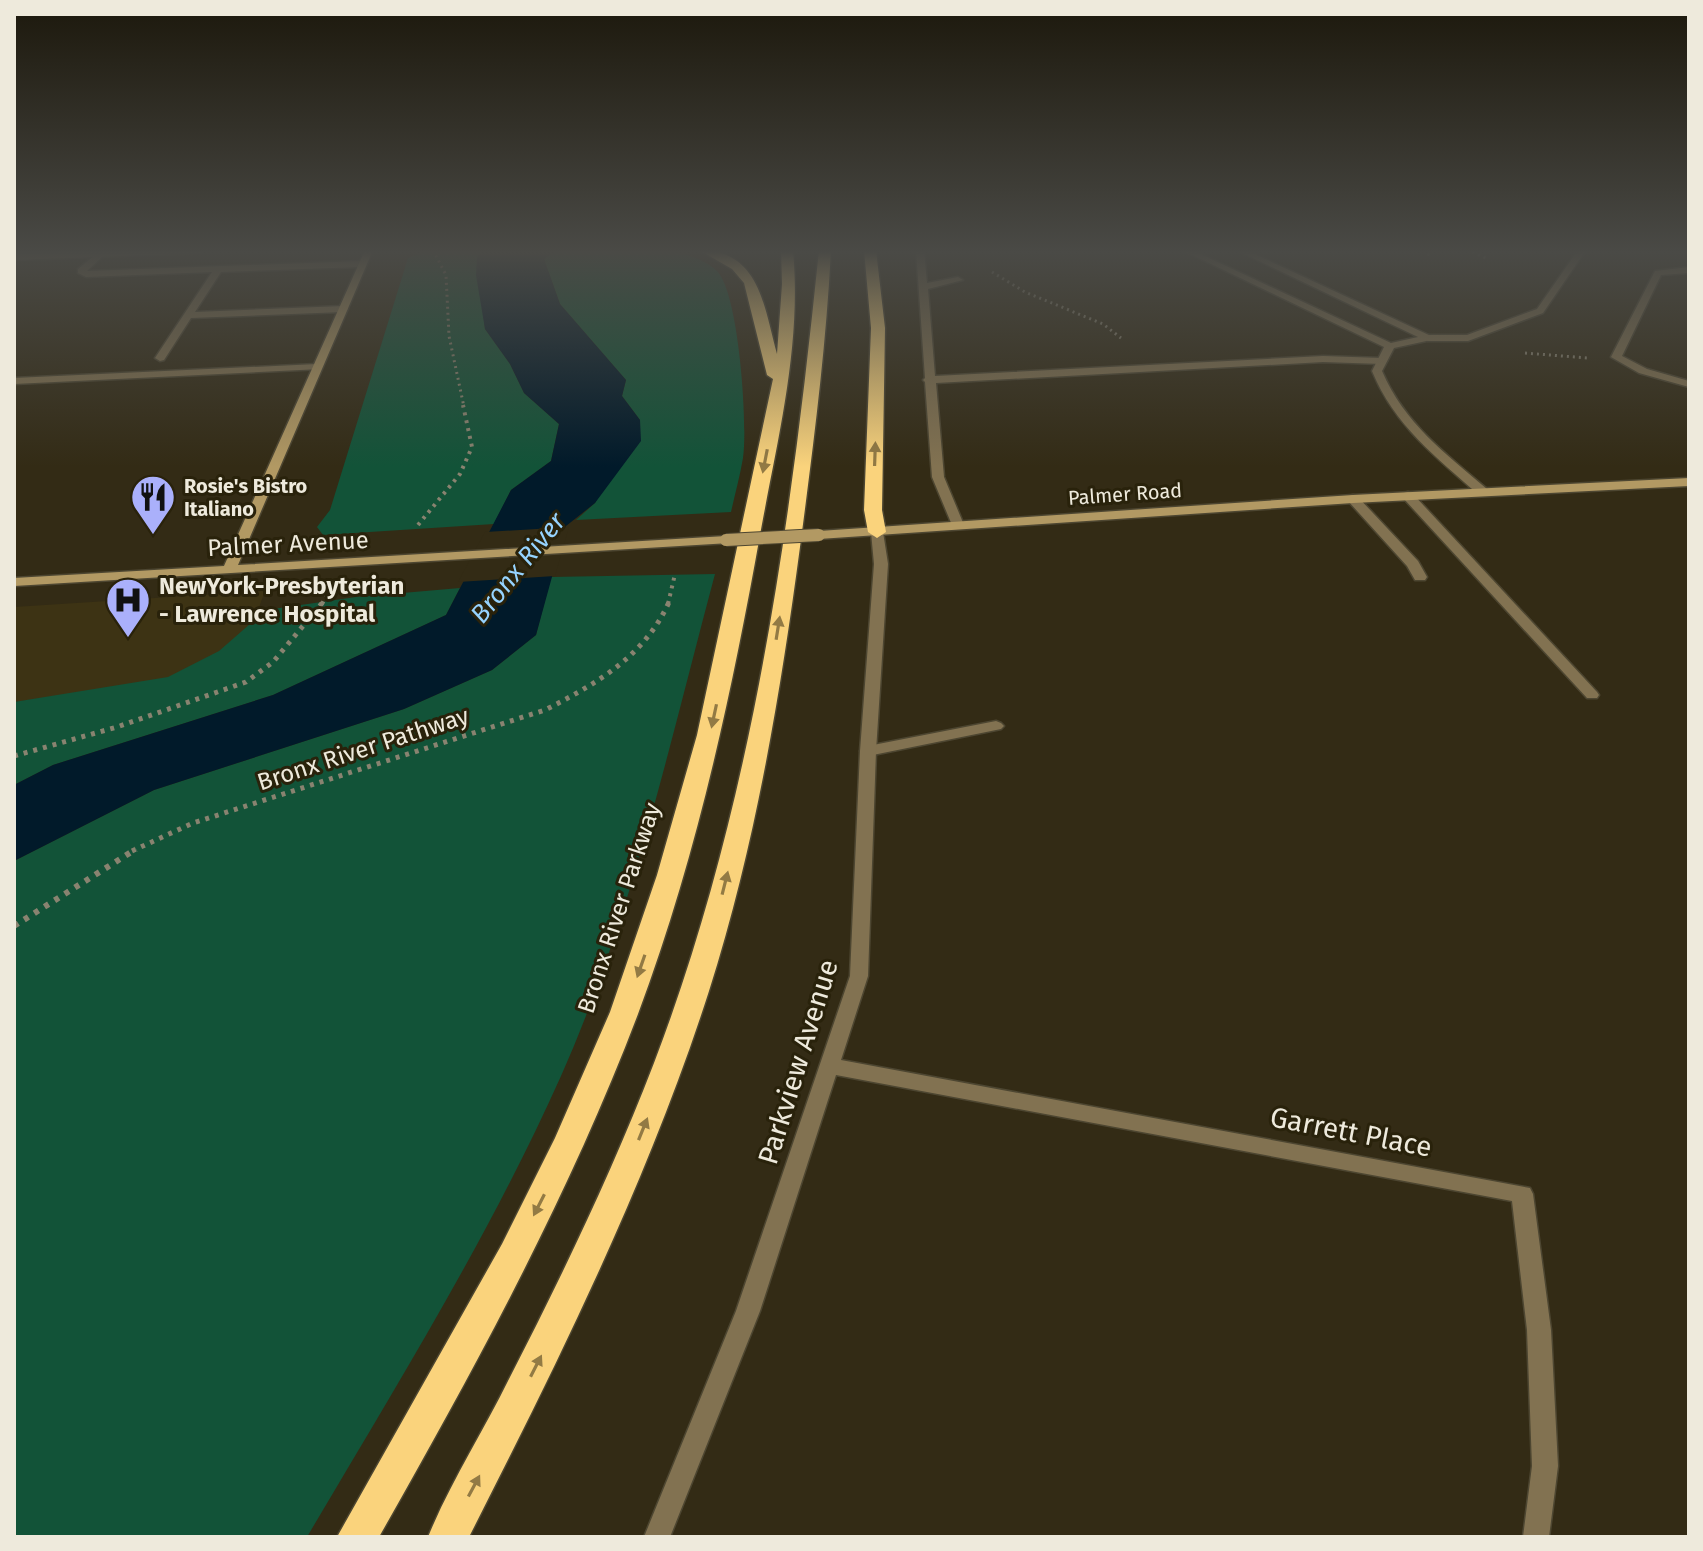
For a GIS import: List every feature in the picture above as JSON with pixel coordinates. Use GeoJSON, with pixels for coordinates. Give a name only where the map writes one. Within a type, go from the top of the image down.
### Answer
{"type":"FeatureCollection","features":[{"type":"Feature","properties":{"kind":"highway"},"geometry":{"type":"LineString","coordinates":[[762,322],[778,385]]}},
{"type":"Feature","properties":{"kind":"highway","name":"Bronx River Parkway"},"geometry":{"type":"LineString","coordinates":[[357,1537],[483,1314],[545,1193],[597,1079],[632,989],[681,844],[710,735],[778,385],[786,322]]}},
{"type":"Feature","properties":{"kind":"highway"},"geometry":{"type":"LineString","coordinates":[[448,1537],[567,1304],[615,1197],[663,1081],[713,929],[751,781],[786,577],[820,322]]}},
{"type":"Feature","properties":{"kind":"highway"},"geometry":{"type":"LineString","coordinates":[[877,322],[873,510],[877,532]]}},
{"type":"Feature","properties":{"kind":"street"},"geometry":{"type":"LineString","coordinates":[[160,358],[183,322]]}},
{"type":"Feature","properties":{"kind":"street"},"geometry":{"type":"LineString","coordinates":[[229,570],[337,322]]}},
{"type":"Feature","properties":{"kind":"street"},"geometry":{"type":"LineString","coordinates":[[924,322],[938,477],[958,525]]}},
{"type":"Feature","properties":{"kind":"street"},"geometry":{"type":"LineString","coordinates":[[1340,322],[1390,346],[1428,338],[1468,338],[1510,322]]}},
{"type":"Feature","properties":{"kind":"street"},"geometry":{"type":"LineString","coordinates":[[1395,322],[1428,338]]}},
{"type":"Feature","properties":{"kind":"street"},"geometry":{"type":"LineString","coordinates":[[1633,322],[1616,357],[1643,371],[1689,384]]}},
{"type":"Feature","properties":{"kind":"street"},"geometry":{"type":"LineString","coordinates":[[1390,346],[1377,371],[1384,394],[1408,425],[1483,492]]}},
{"type":"Feature","properties":{"kind":"street"},"geometry":{"type":"LineString","coordinates":[[928,380],[1323,359],[1382,361]]}},
{"type":"Feature","properties":{"kind":"street"},"geometry":{"type":"LineString","coordinates":[[14,381],[317,367]]}},
{"type":"Feature","properties":{"kind":"street","name":"Palmer Road"},"geometry":{"type":"LineString","coordinates":[[564,550],[1353,499],[1689,482]]}},
{"type":"Feature","properties":{"kind":"street"},"geometry":{"type":"LineString","coordinates":[[1408,496],[1592,695]]}},
{"type":"Feature","properties":{"kind":"street"},"geometry":{"type":"LineString","coordinates":[[1353,499],[1413,564],[1420,577]]}},
{"type":"Feature","properties":{"kind":"street","name":"Parkview Avenue"},"geometry":{"type":"LineString","coordinates":[[657,1537],[748,1311],[859,976],[868,751],[881,564],[877,532]]}},
{"type":"Feature","properties":{"kind":"street","name":"Palmer Avenue"},"geometry":{"type":"LineString","coordinates":[[14,582],[564,550]]}},
{"type":"Feature","properties":{"kind":"street"},"geometry":{"type":"LineString","coordinates":[[868,751],[996,726]]}},
{"type":"Feature","properties":{"kind":"street","name":"Garrett Place"},"geometry":{"type":"LineString","coordinates":[[831,1066],[1522,1194],[1539,1330],[1544,1435],[1545,1466],[1536,1537]]}},
{"type":"Feature","properties":{"kind":"path"},"geometry":{"type":"LineString","coordinates":[[423,518],[460,474],[472,447],[448,322]]}},
{"type":"Feature","properties":{"kind":"path"},"geometry":{"type":"LineString","coordinates":[[1099,322],[1122,338],[1107,339]]}},
{"type":"Feature","properties":{"kind":"path"},"geometry":{"type":"LineString","coordinates":[[1529,353],[1571,359]]}},
{"type":"Feature","properties":{"kind":"path","name":"Bronx River Pathway"},"geometry":{"type":"LineString","coordinates":[[14,926],[142,845],[193,823],[545,710],[591,688],[629,658],[653,633],[668,611],[675,565]]}},
{"type":"Feature","properties":{"kind":"path"},"geometry":{"type":"LineString","coordinates":[[14,756],[117,727],[246,682],[273,662],[306,626],[330,588]]}},
{"type":"Feature","properties":{"kind":"shaded area","name":"NewYork-Presbyterian - Lawrence Hospital"},"geometry":{"type":"Polygon","coordinates":[[[265,591],[254,621],[231,656],[187,678],[14,702],[14,607],[265,591]]]}},
{"type":"Feature","properties":{"kind":"green space"},"geometry":{"type":"Polygon","coordinates":[[[388,322],[484,322],[485,329],[510,364],[524,393],[559,424],[551,461],[511,490],[494,524],[323,535],[317,527],[330,510],[388,322]]]}},
{"type":"Feature","properties":{"kind":"green space"},"geometry":{"type":"Polygon","coordinates":[[[576,322],[734,322],[743,390],[744,441],[731,512],[576,520],[595,503],[640,420],[622,396],[626,380],[576,322]]]}},
{"type":"Feature","properties":{"kind":"green space"},"geometry":{"type":"Polygon","coordinates":[[[715,574],[629,891],[609,954],[561,1076],[472,1253],[307,1537],[14,1537],[14,861],[154,790],[404,709],[492,670],[536,635],[551,577],[715,574]]]}},
{"type":"Feature","properties":{"kind":"green space"},"geometry":{"type":"Polygon","coordinates":[[[460,588],[446,615],[273,695],[53,765],[14,785],[14,702],[168,677],[219,651],[266,610],[356,597],[460,588]]]}},
{"type":"Feature","properties":{"kind":"water","name":"Bronx River"},"geometry":{"type":"Polygon","coordinates":[[[484,322],[576,322],[626,380],[622,396],[640,420],[641,441],[595,503],[566,526],[536,635],[492,670],[404,709],[154,790],[14,861],[14,785],[53,765],[273,695],[446,615],[511,490],[551,461],[559,424],[524,393],[510,364],[485,329],[484,322]]]}},
{"type":"Feature","properties":{"kind":"pier"},"geometry":{"type":"Polygon","coordinates":[[[569,527],[555,576],[458,582],[485,532],[569,527]]]}},
{"type":"Feature","properties":{"kind":"place","name":"Rosie's Bistro Italiano"},"geometry":{"type":"Point","coordinates":[153,536]}},
{"type":"Feature","properties":{"kind":"place","name":"NewYork-Presbyterian - Lawrence Hospital"},"geometry":{"type":"Point","coordinates":[128,639]}}]}
